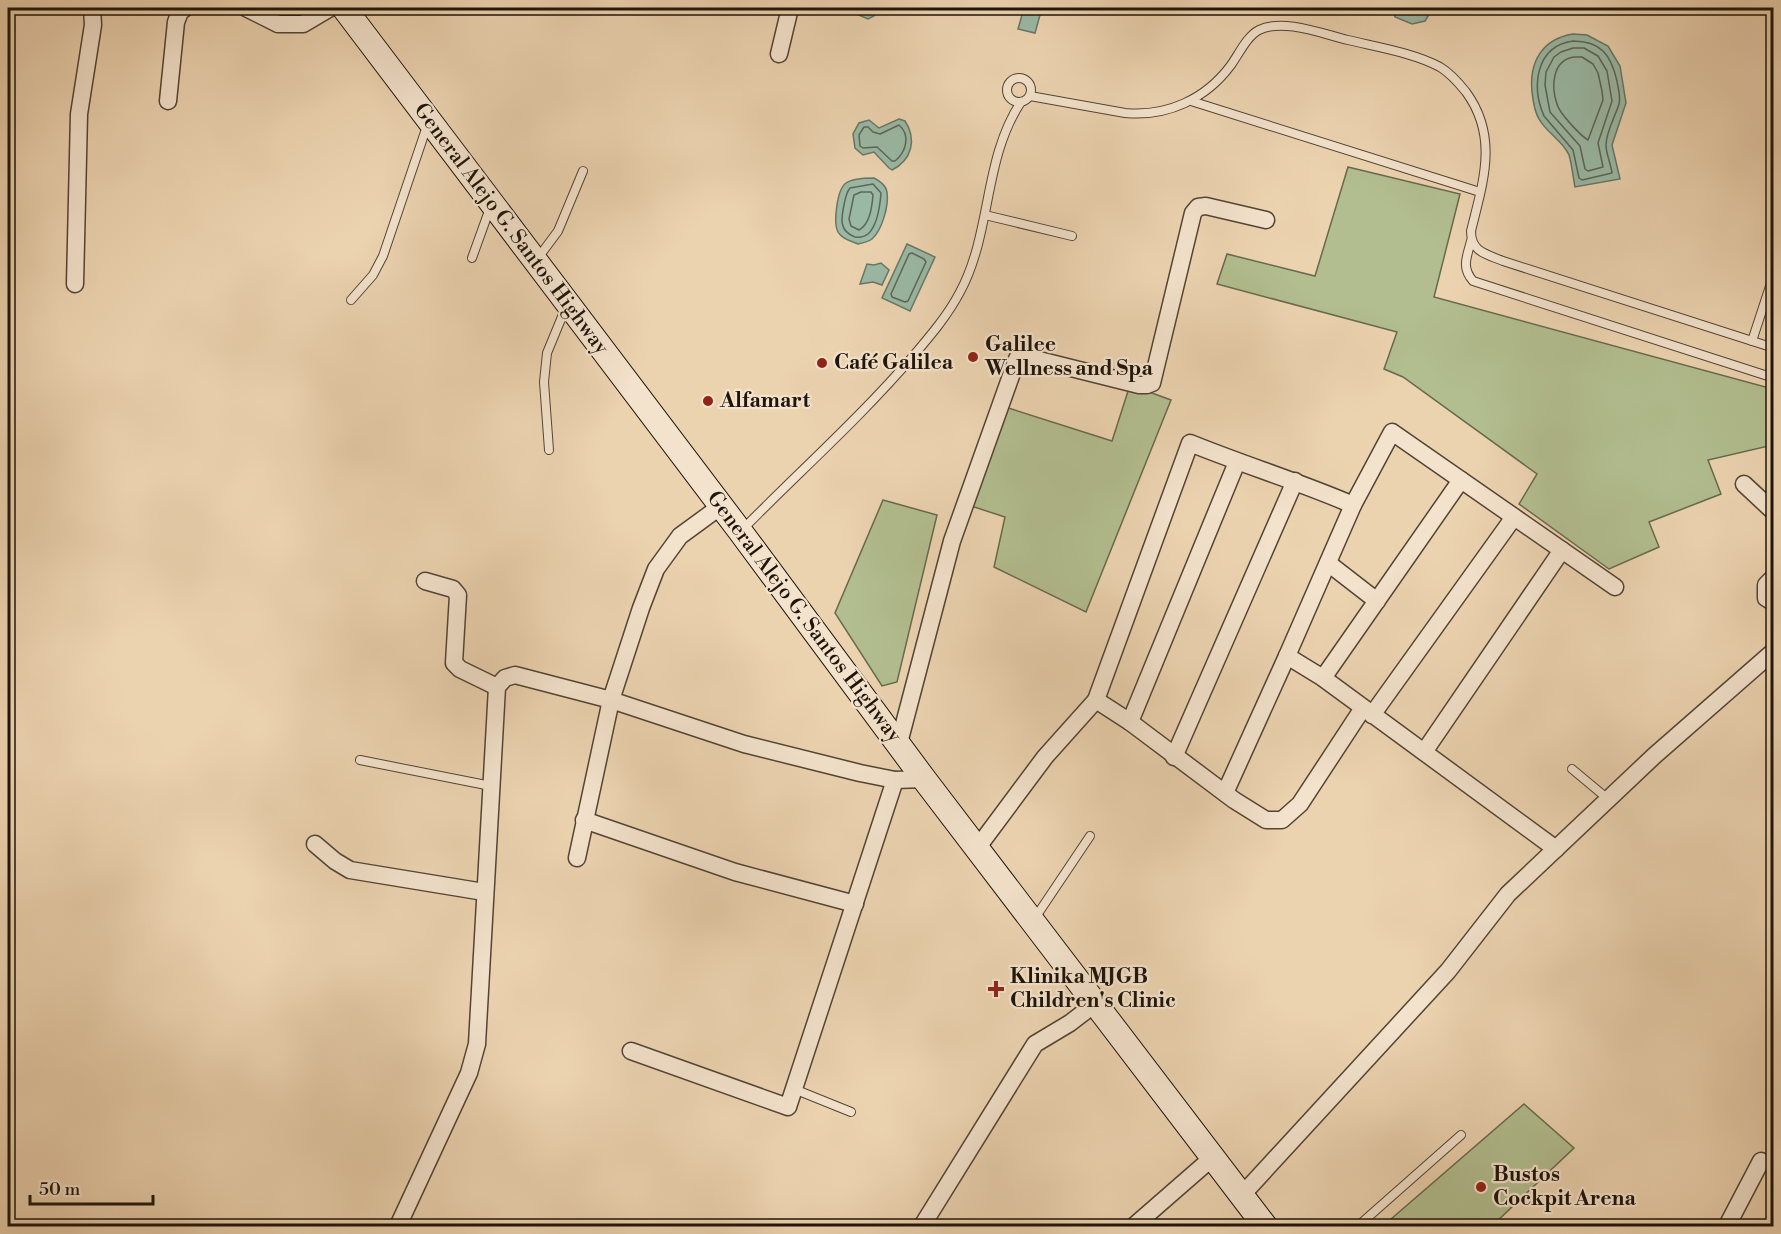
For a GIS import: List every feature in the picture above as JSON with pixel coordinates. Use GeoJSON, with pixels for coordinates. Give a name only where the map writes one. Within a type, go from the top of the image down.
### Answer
{"type":"FeatureCollection","features":[{"type":"Feature","properties":{"kind":"main road","name":"General Alejo G. Santos Highway"},"geometry":{"type":"LineString","coordinates":[[344,8],[1265,1227]]}},
{"type":"Feature","properties":{"kind":"street"},"geometry":{"type":"LineString","coordinates":[[75,284],[79,114],[93,25],[92,8]]}},
{"type":"Feature","properties":{"kind":"street"},"geometry":{"type":"LineString","coordinates":[[168,101],[176,22],[180,12],[185,8]]}},
{"type":"Feature","properties":{"kind":"street"},"geometry":{"type":"LineString","coordinates":[[246,8],[278,24],[303,24],[330,8]]}},
{"type":"Feature","properties":{"kind":"street"},"geometry":{"type":"LineString","coordinates":[[779,54],[790,8]]}},
{"type":"Feature","properties":{"kind":"street"},"geometry":{"type":"LineString","coordinates":[[899,742],[952,541],[1017,359],[1023,356],[1139,385],[1152,383],[1193,213],[1198,207],[1206,206],[1266,220]]}},
{"type":"Feature","properties":{"kind":"street"},"geometry":{"type":"LineString","coordinates":[[1225,794],[1353,505],[1392,432],[1615,587]]}},
{"type":"Feature","properties":{"kind":"street"},"geometry":{"type":"LineString","coordinates":[[978,847],[1045,757],[1095,700],[1190,443],[1236,462],[1295,481],[1353,505]]}},
{"type":"Feature","properties":{"kind":"street"},"geometry":{"type":"LineString","coordinates":[[1130,722],[1236,462]]}},
{"type":"Feature","properties":{"kind":"street"},"geometry":{"type":"LineString","coordinates":[[1323,678],[1461,480]]}},
{"type":"Feature","properties":{"kind":"street"},"geometry":{"type":"LineString","coordinates":[[1174,757],[1295,481]]}},
{"type":"Feature","properties":{"kind":"street"},"geometry":{"type":"LineString","coordinates":[[1744,483],[1773,512]]}},
{"type":"Feature","properties":{"kind":"street"},"geometry":{"type":"LineString","coordinates":[[577,858],[612,700],[640,608],[656,569],[680,536],[722,506]]}},
{"type":"Feature","properties":{"kind":"street"},"geometry":{"type":"LineString","coordinates":[[1095,700],[1130,722],[1225,794],[1266,820],[1281,820],[1300,804],[1514,517]]}},
{"type":"Feature","properties":{"kind":"street"},"geometry":{"type":"LineString","coordinates":[[1424,752],[1562,550]]}},
{"type":"Feature","properties":{"kind":"street"},"geometry":{"type":"LineString","coordinates":[[1328,563],[1377,601]]}},
{"type":"Feature","properties":{"kind":"street"},"geometry":{"type":"LineString","coordinates":[[1773,577],[1766,585],[1766,598],[1773,603]]}},
{"type":"Feature","properties":{"kind":"street"},"geometry":{"type":"LineString","coordinates":[[425,581],[453,589],[458,595],[454,663],[460,669],[497,687]]}},
{"type":"Feature","properties":{"kind":"street"},"geometry":{"type":"LineString","coordinates":[[1242,1195],[1448,971],[1508,894],[1608,799],[1773,651]]}},
{"type":"Feature","properties":{"kind":"street"},"geometry":{"type":"LineString","coordinates":[[1287,656],[1323,678],[1556,849]]}},
{"type":"Feature","properties":{"kind":"street"},"geometry":{"type":"LineString","coordinates":[[398,1227],[469,1072],[477,1044],[497,687],[505,678],[515,675],[612,700],[744,744],[895,780],[924,778]]}},
{"type":"Feature","properties":{"kind":"street"},"geometry":{"type":"LineString","coordinates":[[631,1051],[788,1107],[895,780]]}},
{"type":"Feature","properties":{"kind":"street"},"geometry":{"type":"LineString","coordinates":[[584,820],[735,872],[855,904]]}},
{"type":"Feature","properties":{"kind":"street"},"geometry":{"type":"LineString","coordinates":[[315,844],[350,870],[484,892]]}},
{"type":"Feature","properties":{"kind":"street"},"geometry":{"type":"LineString","coordinates":[[922,1227],[1035,1044],[1096,1004]]}},
{"type":"Feature","properties":{"kind":"street"},"geometry":{"type":"LineString","coordinates":[[1134,1227],[1212,1158]]}},
{"type":"Feature","properties":{"kind":"street"},"geometry":{"type":"LineString","coordinates":[[1727,1227],[1761,1161]]}},
{"type":"Feature","properties":{"kind":"lane"},"geometry":{"type":"LineString","coordinates":[[1030,96],[1138,114],[1166,111],[1191,101],[1209,88],[1229,67],[1250,37],[1258,30],[1274,26],[1299,27],[1406,55],[1440,67],[1456,80],[1472,100],[1483,126],[1487,148],[1486,171],[1471,231],[1465,267],[1473,281],[1773,378]]}},
{"type":"Feature","properties":{"kind":"lane"},"geometry":{"type":"LineString","coordinates":[[1014,78],[1020,78],[1029,82],[1032,91],[1030,96],[1027,100],[1015,102],[1007,93],[1007,87],[1014,78]]}},
{"type":"Feature","properties":{"kind":"lane"},"geometry":{"type":"LineString","coordinates":[[1191,101],[1480,192]]}},
{"type":"Feature","properties":{"kind":"lane"},"geometry":{"type":"LineString","coordinates":[[740,531],[892,380],[943,321],[961,291],[972,261],[985,215],[999,147],[1007,126],[1021,102]]}},
{"type":"Feature","properties":{"kind":"lane"},"geometry":{"type":"LineString","coordinates":[[351,300],[373,275],[383,256],[429,120]]}},
{"type":"Feature","properties":{"kind":"lane"},"geometry":{"type":"LineString","coordinates":[[536,261],[558,231],[583,171]]}},
{"type":"Feature","properties":{"kind":"lane"},"geometry":{"type":"LineString","coordinates":[[472,258],[492,202]]}},
{"type":"Feature","properties":{"kind":"lane"},"geometry":{"type":"LineString","coordinates":[[985,215],[1072,236]]}},
{"type":"Feature","properties":{"kind":"lane"},"geometry":{"type":"LineString","coordinates":[[1471,241],[1477,250],[1503,261],[1773,348]]}},
{"type":"Feature","properties":{"kind":"lane"},"geometry":{"type":"LineString","coordinates":[[1752,341],[1773,274]]}},
{"type":"Feature","properties":{"kind":"lane"},"geometry":{"type":"LineString","coordinates":[[549,450],[543,382],[547,353],[568,304]]}},
{"type":"Feature","properties":{"kind":"lane"},"geometry":{"type":"LineString","coordinates":[[360,760],[491,786]]}},
{"type":"Feature","properties":{"kind":"lane"},"geometry":{"type":"LineString","coordinates":[[1572,769],[1608,799]]}},
{"type":"Feature","properties":{"kind":"lane"},"geometry":{"type":"LineString","coordinates":[[1033,921],[1089,836]]}},
{"type":"Feature","properties":{"kind":"lane"},"geometry":{"type":"LineString","coordinates":[[794,1089],[851,1112]]}},
{"type":"Feature","properties":{"kind":"lane"},"geometry":{"type":"LineString","coordinates":[[1358,1227],[1461,1135]]}},
{"type":"Feature","properties":{"kind":"shaded area"},"geometry":{"type":"Polygon","coordinates":[[[1348,167],[1460,194],[1434,297],[1773,389],[1773,445],[1708,460],[1721,494],[1649,522],[1659,547],[1609,569],[1519,504],[1537,474],[1403,377],[1384,369],[1397,332],[1217,284],[1227,254],[1315,276],[1348,167]]]}},
{"type":"Feature","properties":{"kind":"shaded area"},"geometry":{"type":"Polygon","coordinates":[[[1130,385],[1171,400],[1086,612],[994,567],[1005,517],[962,503],[999,405],[1112,441],[1130,385]]]}},
{"type":"Feature","properties":{"kind":"shaded area"},"geometry":{"type":"Polygon","coordinates":[[[883,500],[937,515],[897,682],[882,686],[835,613],[883,500]]]}},
{"type":"Feature","properties":{"kind":"shaded area","name":"Bustos Cockpit Arena"},"geometry":{"type":"Polygon","coordinates":[[[1524,1104],[1574,1148],[1492,1226],[1383,1226],[1524,1104]]]}},
{"type":"Feature","properties":{"kind":"water"},"geometry":{"type":"Polygon","coordinates":[[[853,8],[878,8],[874,16],[868,19],[856,14],[853,8]]]}},
{"type":"Feature","properties":{"kind":"water"},"geometry":{"type":"Polygon","coordinates":[[[1024,8],[1042,8],[1035,33],[1018,29],[1024,8]]]}},
{"type":"Feature","properties":{"kind":"water"},"geometry":{"type":"Polygon","coordinates":[[[1392,8],[1430,8],[1430,13],[1425,21],[1412,24],[1395,17],[1392,8]]]}},
{"type":"Feature","properties":{"kind":"water"},"geometry":{"type":"Polygon","coordinates":[[[1573,34],[1587,35],[1608,46],[1620,66],[1626,103],[1612,145],[1620,179],[1575,187],[1569,155],[1563,145],[1542,124],[1536,113],[1532,81],[1535,62],[1546,47],[1553,41],[1573,34]]]}},
{"type":"Feature","properties":{"kind":"water"},"geometry":{"type":"Polygon","coordinates":[[[899,119],[905,121],[909,128],[911,149],[899,166],[892,170],[874,152],[863,155],[855,148],[853,134],[859,123],[869,120],[879,128],[899,119]]]}},
{"type":"Feature","properties":{"kind":"water"},"geometry":{"type":"Polygon","coordinates":[[[874,178],[886,190],[886,211],[876,235],[869,241],[858,244],[844,238],[838,232],[836,221],[838,199],[843,186],[849,181],[874,178]]]}},
{"type":"Feature","properties":{"kind":"water"},"geometry":{"type":"Polygon","coordinates":[[[907,244],[935,257],[910,311],[882,298],[907,244]]]}},
{"type":"Feature","properties":{"kind":"water"},"geometry":{"type":"Polygon","coordinates":[[[881,263],[889,270],[882,285],[873,282],[860,284],[867,264],[881,263]]]}},
{"type":"Feature","properties":{"kind":"place","name":"Galilee Wellness and Spa"},"geometry":{"type":"Point","coordinates":[973,357]}},
{"type":"Feature","properties":{"kind":"place","name":"Café Galilea"},"geometry":{"type":"Point","coordinates":[822,363]}},
{"type":"Feature","properties":{"kind":"place","name":"Alfamart"},"geometry":{"type":"Point","coordinates":[708,401]}},
{"type":"Feature","properties":{"kind":"place","name":"Klinika MJGB Children's Clinic"},"geometry":{"type":"Point","coordinates":[996,989]}},
{"type":"Feature","properties":{"kind":"place","name":"Bustos Cockpit Arena"},"geometry":{"type":"Point","coordinates":[1481,1187]}}]}
